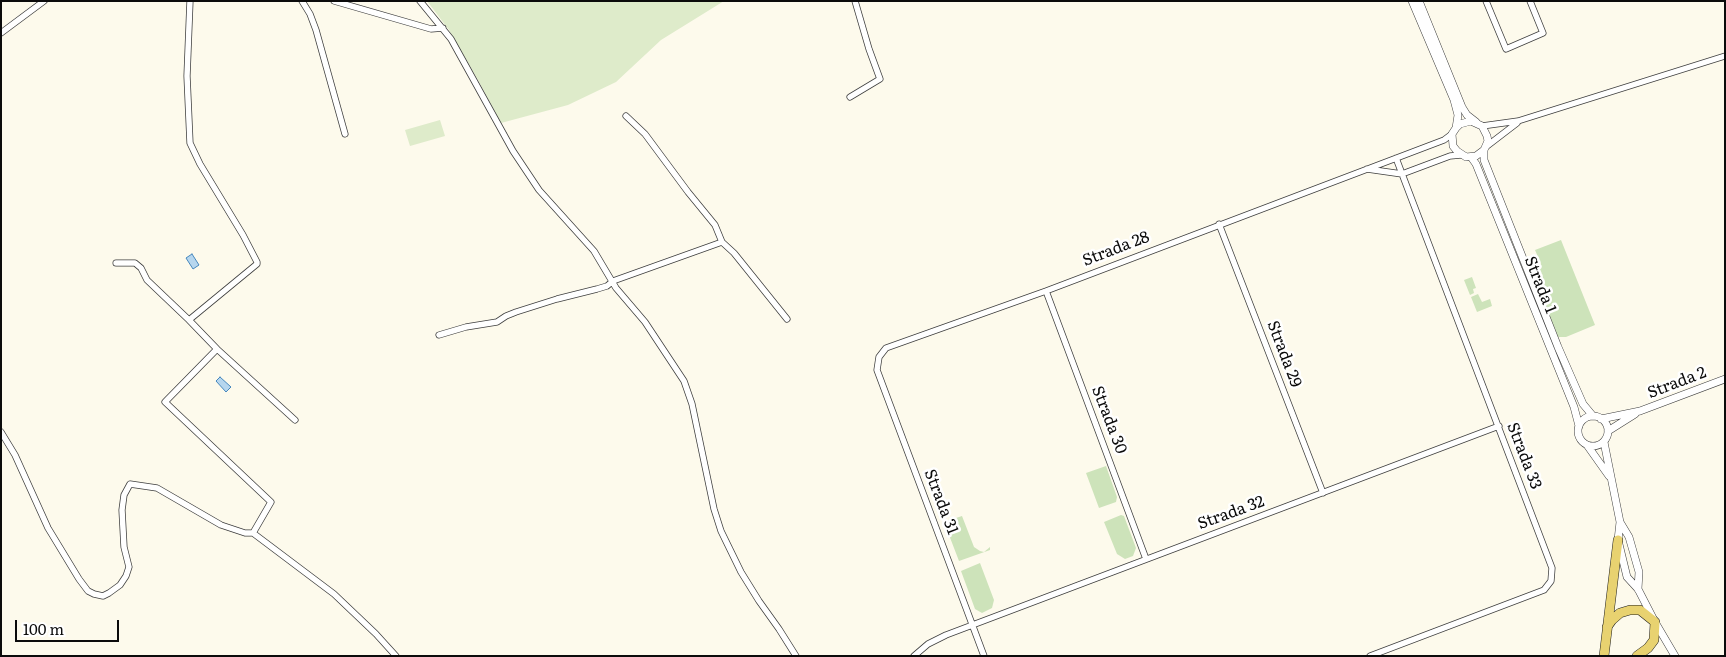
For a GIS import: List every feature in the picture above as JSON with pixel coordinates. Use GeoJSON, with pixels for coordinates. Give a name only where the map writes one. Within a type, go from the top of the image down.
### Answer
{"type":"FeatureCollection","features":[{"type":"Feature","properties":{"kind":"main road"},"geometry":{"type":"LineString","coordinates":[[1604,656],[1618,540]]}},
{"type":"Feature","properties":{"kind":"main road"},"geometry":{"type":"LineString","coordinates":[[1607,628],[1620,613],[1630,610],[1640,610],[1655,622],[1654,640],[1648,648],[1637,656]]}},
{"type":"Feature","properties":{"kind":"street"},"geometry":{"type":"LineString","coordinates":[[1,33],[44,1]]}},
{"type":"Feature","properties":{"kind":"street"},"geometry":{"type":"LineString","coordinates":[[189,320],[257,264],[190,144],[187,76],[190,1]]}},
{"type":"Feature","properties":{"kind":"street"},"geometry":{"type":"LineString","coordinates":[[302,1],[310,14],[316,30],[345,134]]}},
{"type":"Feature","properties":{"kind":"street"},"geometry":{"type":"LineString","coordinates":[[334,1],[431,29],[443,28]]}},
{"type":"Feature","properties":{"kind":"street"},"geometry":{"type":"LineString","coordinates":[[420,1],[443,28],[522,165],[547,200],[594,251],[613,281],[654,335],[684,381],[692,404],[714,509],[724,538],[741,572],[796,656]]}},
{"type":"Feature","properties":{"kind":"street"},"geometry":{"type":"LineString","coordinates":[[850,97],[880,79],[855,1]]}},
{"type":"Feature","properties":{"kind":"street"},"geometry":{"type":"LineString","coordinates":[[1412,1],[1454,100],[1458,115],[1453,146],[1461,155],[1471,157],[1480,154],[1518,121]]}},
{"type":"Feature","properties":{"kind":"street"},"geometry":{"type":"LineString","coordinates":[[1419,1],[1462,108],[1467,115],[1479,124],[1487,136],[1484,160],[1558,347],[1583,404],[1593,416],[1601,419],[1606,424],[1608,431],[1604,442],[1620,522],[1618,540],[1627,577],[1638,589],[1675,656]]}},
{"type":"Feature","properties":{"kind":"street"},"geometry":{"type":"LineString","coordinates":[[1486,1],[1506,49],[1543,33],[1530,1]]}},
{"type":"Feature","properties":{"kind":"street"},"geometry":{"type":"LineString","coordinates":[[1454,131],[1465,122],[1479,124],[1518,121],[1725,56]]}},
{"type":"Feature","properties":{"kind":"street"},"geometry":{"type":"LineString","coordinates":[[626,116],[645,134],[715,225],[722,242],[734,253],[787,319]]}},
{"type":"Feature","properties":{"kind":"street","name":"Strada 28"},"geometry":{"type":"LineString","coordinates":[[879,357],[886,348],[1046,291],[1444,140],[1454,131]]}},
{"type":"Feature","properties":{"kind":"street","name":"Strada 28"},"geometry":{"type":"LineString","coordinates":[[1365,169],[1402,174],[1450,156],[1461,155]]}},
{"type":"Feature","properties":{"kind":"street","name":"Strada 1"},"geometry":{"type":"LineString","coordinates":[[1471,157],[1476,164],[1574,407],[1579,426]]}},
{"type":"Feature","properties":{"kind":"street","name":"Strada 33"},"geometry":{"type":"LineString","coordinates":[[1370,656],[1544,590],[1551,581],[1552,568],[1396,158]]}},
{"type":"Feature","properties":{"kind":"street","name":"Strada 29"},"geometry":{"type":"LineString","coordinates":[[1219,224],[1323,494]]}},
{"type":"Feature","properties":{"kind":"street"},"geometry":{"type":"LineString","coordinates":[[438,335],[466,327],[497,322],[516,312],[607,286],[613,281],[722,242]]}},
{"type":"Feature","properties":{"kind":"street"},"geometry":{"type":"LineString","coordinates":[[116,263],[135,263],[141,268],[147,280],[217,349],[295,420]]}},
{"type":"Feature","properties":{"kind":"street","name":"Strada 30"},"geometry":{"type":"LineString","coordinates":[[1046,291],[1146,559]]}},
{"type":"Feature","properties":{"kind":"street"},"geometry":{"type":"LineString","coordinates":[[217,349],[165,402],[271,502],[253,533]]}},
{"type":"Feature","properties":{"kind":"street","name":"Strada 31"},"geometry":{"type":"LineString","coordinates":[[879,357],[877,370],[984,656]]}},
{"type":"Feature","properties":{"kind":"street","name":"Strada 2"},"geometry":{"type":"LineString","coordinates":[[1601,419],[1640,411],[1725,380]]}},
{"type":"Feature","properties":{"kind":"street","name":"Strada 2"},"geometry":{"type":"LineString","coordinates":[[1608,431],[1640,411]]}},
{"type":"Feature","properties":{"kind":"street"},"geometry":{"type":"LineString","coordinates":[[1593,416],[1584,419],[1579,426],[1579,437],[1611,478]]}},
{"type":"Feature","properties":{"kind":"street","name":"Strada 32"},"geometry":{"type":"LineString","coordinates":[[914,656],[928,644],[973,625],[1499,426]]}},
{"type":"Feature","properties":{"kind":"street"},"geometry":{"type":"LineString","coordinates":[[1,432],[15,455],[48,528],[80,579],[88,590],[94,594],[104,596],[110,593],[120,585],[129,567],[124,547],[122,510],[124,495],[130,484],[157,488],[221,525],[245,533],[253,533],[334,594],[396,656]]}},
{"type":"Feature","properties":{"kind":"street"},"geometry":{"type":"LineString","coordinates":[[1587,446],[1598,446],[1604,442]]}},
{"type":"Feature","properties":{"kind":"street"},"geometry":{"type":"LineString","coordinates":[[1620,522],[1629,537],[1638,572],[1638,589]]}},
{"type":"Feature","properties":{"kind":"green space"},"geometry":{"type":"Polygon","coordinates":[[[427,1],[724,1],[661,40],[616,82],[568,105],[501,123],[449,30],[427,1]]]}},
{"type":"Feature","properties":{"kind":"green space"},"geometry":{"type":"Polygon","coordinates":[[[440,120],[445,136],[410,146],[405,130],[440,120]]]}},
{"type":"Feature","properties":{"kind":"green space"},"geometry":{"type":"Polygon","coordinates":[[[1561,240],[1595,325],[1566,337],[1558,337],[1530,269],[1541,264],[1535,250],[1561,240]]]}},
{"type":"Feature","properties":{"kind":"green space"},"geometry":{"type":"Polygon","coordinates":[[[1472,277],[1476,288],[1473,289],[1474,293],[1470,295],[1464,280],[1472,277]]]}},
{"type":"Feature","properties":{"kind":"green space"},"geometry":{"type":"Polygon","coordinates":[[[1478,294],[1482,302],[1490,299],[1492,306],[1477,312],[1471,297],[1478,294]]]}},
{"type":"Feature","properties":{"kind":"green space"},"geometry":{"type":"Polygon","coordinates":[[[1106,466],[1117,497],[1116,502],[1099,508],[1086,473],[1106,466]]]}},
{"type":"Feature","properties":{"kind":"green space"},"geometry":{"type":"Polygon","coordinates":[[[1121,515],[1124,516],[1136,548],[1133,556],[1125,559],[1117,554],[1104,522],[1121,515]]]}},
{"type":"Feature","properties":{"kind":"green space"},"geometry":{"type":"Polygon","coordinates":[[[962,516],[974,547],[984,552],[990,547],[990,550],[959,561],[944,522],[962,516]]]}},
{"type":"Feature","properties":{"kind":"green space"},"geometry":{"type":"Polygon","coordinates":[[[980,563],[994,600],[992,608],[982,613],[975,609],[961,571],[980,563]]]}},
{"type":"Feature","properties":{"kind":"water"},"geometry":{"type":"Polygon","coordinates":[[[192,254],[199,265],[193,269],[186,258],[192,254]]]}},
{"type":"Feature","properties":{"kind":"water"},"geometry":{"type":"Polygon","coordinates":[[[220,377],[231,387],[226,392],[216,381],[220,377]]]}}]}
